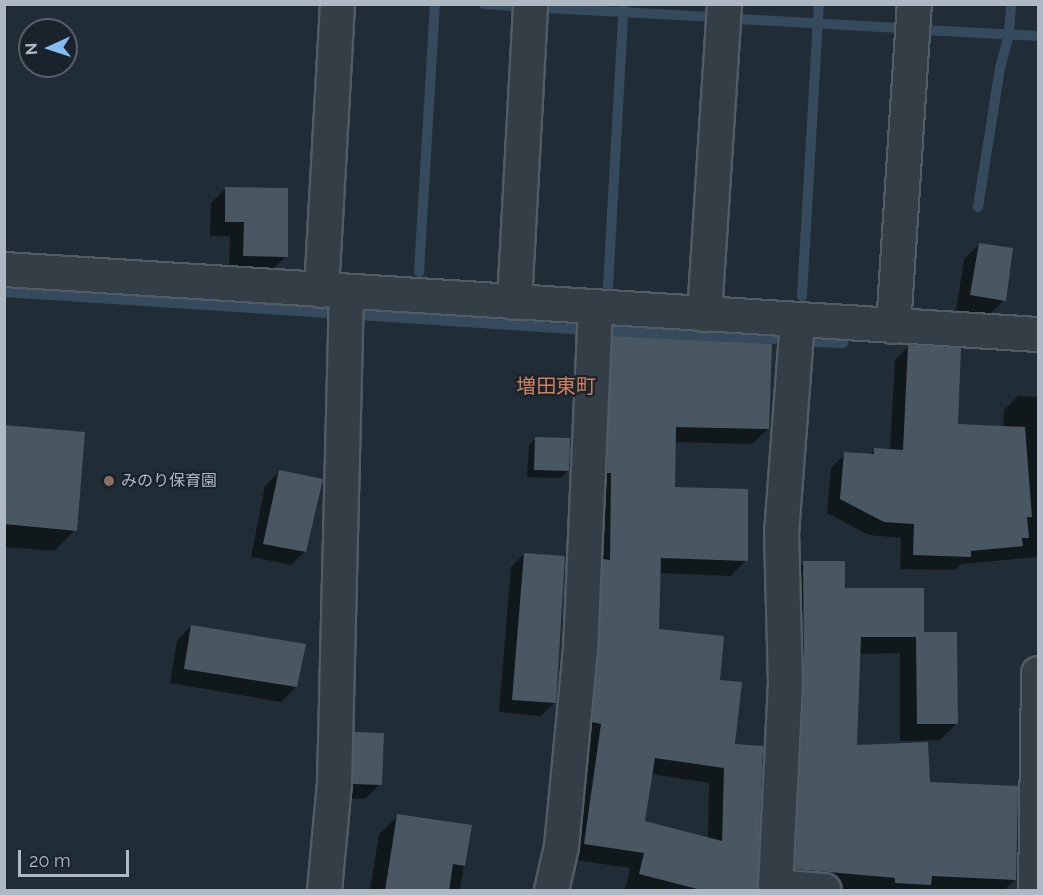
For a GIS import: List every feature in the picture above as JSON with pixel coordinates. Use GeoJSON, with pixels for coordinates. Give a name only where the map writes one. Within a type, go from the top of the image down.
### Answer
{"type":"FeatureCollection","features":[{"type":"Feature","properties":{"kind":"street"},"geometry":{"type":"LineString","coordinates":[[324,891],[334,782],[333,290],[337,4]]}},
{"type":"Feature","properties":{"kind":"street"},"geometry":{"type":"LineString","coordinates":[[514,302],[530,4]]}},
{"type":"Feature","properties":{"kind":"street"},"geometry":{"type":"LineString","coordinates":[[704,314],[724,4]]}},
{"type":"Feature","properties":{"kind":"street"},"geometry":{"type":"LineString","coordinates":[[893,326],[914,4]]}},
{"type":"Feature","properties":{"kind":"street"},"geometry":{"type":"LineString","coordinates":[[4,269],[1038,334]]}},
{"type":"Feature","properties":{"kind":"street"},"geometry":{"type":"LineString","coordinates":[[551,891],[561,846],[580,650],[595,307]]}},
{"type":"Feature","properties":{"kind":"street"},"geometry":{"type":"LineString","coordinates":[[797,320],[782,531],[785,681],[776,886],[825,891]]}},
{"type":"Feature","properties":{"kind":"street"},"geometry":{"type":"LineString","coordinates":[[1035,891],[1038,688]]}},
{"type":"Feature","properties":{"kind":"building"},"geometry":{"type":"Polygon","coordinates":[[[225,187],[288,188],[288,257],[243,256],[244,222],[225,222],[225,187]]]}},
{"type":"Feature","properties":{"kind":"building"},"geometry":{"type":"Polygon","coordinates":[[[979,243],[1013,248],[1006,301],[970,295],[979,243]]]}},
{"type":"Feature","properties":{"kind":"building"},"geometry":{"type":"Polygon","coordinates":[[[612,336],[772,344],[769,429],[676,427],[675,487],[748,489],[748,561],[661,558],[659,629],[724,636],[720,680],[742,682],[735,744],[763,746],[757,891],[705,891],[639,874],[644,853],[584,844],[601,724],[592,722],[603,559],[610,560],[611,473],[607,473],[612,336]],[[655,758],[645,821],[722,841],[724,768],[655,758]]]}},
{"type":"Feature","properties":{"kind":"building"},"geometry":{"type":"Polygon","coordinates":[[[908,345],[961,348],[958,424],[1025,427],[1032,517],[1027,517],[1029,538],[1022,538],[1023,546],[971,551],[971,557],[913,555],[914,524],[884,522],[840,499],[844,452],[874,454],[874,448],[903,450],[908,345]]]}},
{"type":"Feature","properties":{"kind":"building"},"geometry":{"type":"Polygon","coordinates":[[[4,425],[85,432],[77,531],[4,524],[4,425]]]}},
{"type":"Feature","properties":{"kind":"building"},"geometry":{"type":"Polygon","coordinates":[[[535,437],[570,438],[569,471],[534,470],[535,437]]]}},
{"type":"Feature","properties":{"kind":"building"},"geometry":{"type":"Polygon","coordinates":[[[279,470],[323,479],[306,552],[263,544],[279,470]]]}},
{"type":"Feature","properties":{"kind":"building"},"geometry":{"type":"Polygon","coordinates":[[[524,553],[565,556],[556,703],[512,700],[524,553]]]}},
{"type":"Feature","properties":{"kind":"building"},"geometry":{"type":"Polygon","coordinates":[[[803,561],[845,561],[845,588],[924,588],[924,632],[957,632],[958,724],[917,724],[916,637],[861,637],[857,745],[928,742],[930,782],[1018,786],[1016,880],[932,876],[931,885],[895,883],[895,878],[795,869],[804,682],[803,561]]]}},
{"type":"Feature","properties":{"kind":"building"},"geometry":{"type":"Polygon","coordinates":[[[191,625],[306,644],[297,687],[184,669],[191,625]]]}},
{"type":"Feature","properties":{"kind":"building"},"geometry":{"type":"Polygon","coordinates":[[[354,732],[384,733],[382,785],[353,784],[354,732]]]}},
{"type":"Feature","properties":{"kind":"building"},"geometry":{"type":"Polygon","coordinates":[[[397,814],[472,825],[465,866],[453,864],[449,891],[385,891],[397,814]]]}},
{"type":"Feature","properties":{"kind":"waterway"},"geometry":{"type":"LineString","coordinates":[[419,272],[435,4]]}},
{"type":"Feature","properties":{"kind":"waterway"},"geometry":{"type":"LineString","coordinates":[[484,4],[515,6]]}},
{"type":"Feature","properties":{"kind":"waterway"},"geometry":{"type":"LineString","coordinates":[[608,286],[624,4]]}},
{"type":"Feature","properties":{"kind":"waterway"},"geometry":{"type":"LineString","coordinates":[[802,296],[819,4]]}},
{"type":"Feature","properties":{"kind":"waterway"},"geometry":{"type":"LineString","coordinates":[[978,207],[1000,68],[1009,34],[1011,4]]}},
{"type":"Feature","properties":{"kind":"waterway"},"geometry":{"type":"LineString","coordinates":[[547,8],[711,17]]}},
{"type":"Feature","properties":{"kind":"waterway"},"geometry":{"type":"LineString","coordinates":[[738,19],[899,28]]}},
{"type":"Feature","properties":{"kind":"waterway"},"geometry":{"type":"LineString","coordinates":[[924,30],[1038,36]]}},
{"type":"Feature","properties":{"kind":"waterway"},"geometry":{"type":"LineString","coordinates":[[4,292],[332,313]]}},
{"type":"Feature","properties":{"kind":"waterway"},"geometry":{"type":"LineString","coordinates":[[360,315],[584,330]]}},
{"type":"Feature","properties":{"kind":"waterway"},"geometry":{"type":"LineString","coordinates":[[609,331],[774,339]]}},
{"type":"Feature","properties":{"kind":"waterway"},"geometry":{"type":"LineString","coordinates":[[811,342],[843,343]]}},
{"type":"Feature","properties":{"kind":"place","name":"みのり保育園"},"geometry":{"type":"Point","coordinates":[109,481]}},
{"type":"Feature","properties":{"kind":"district","name":"増田東町"},"geometry":{"type":"Point","coordinates":[556,386]}}]}
